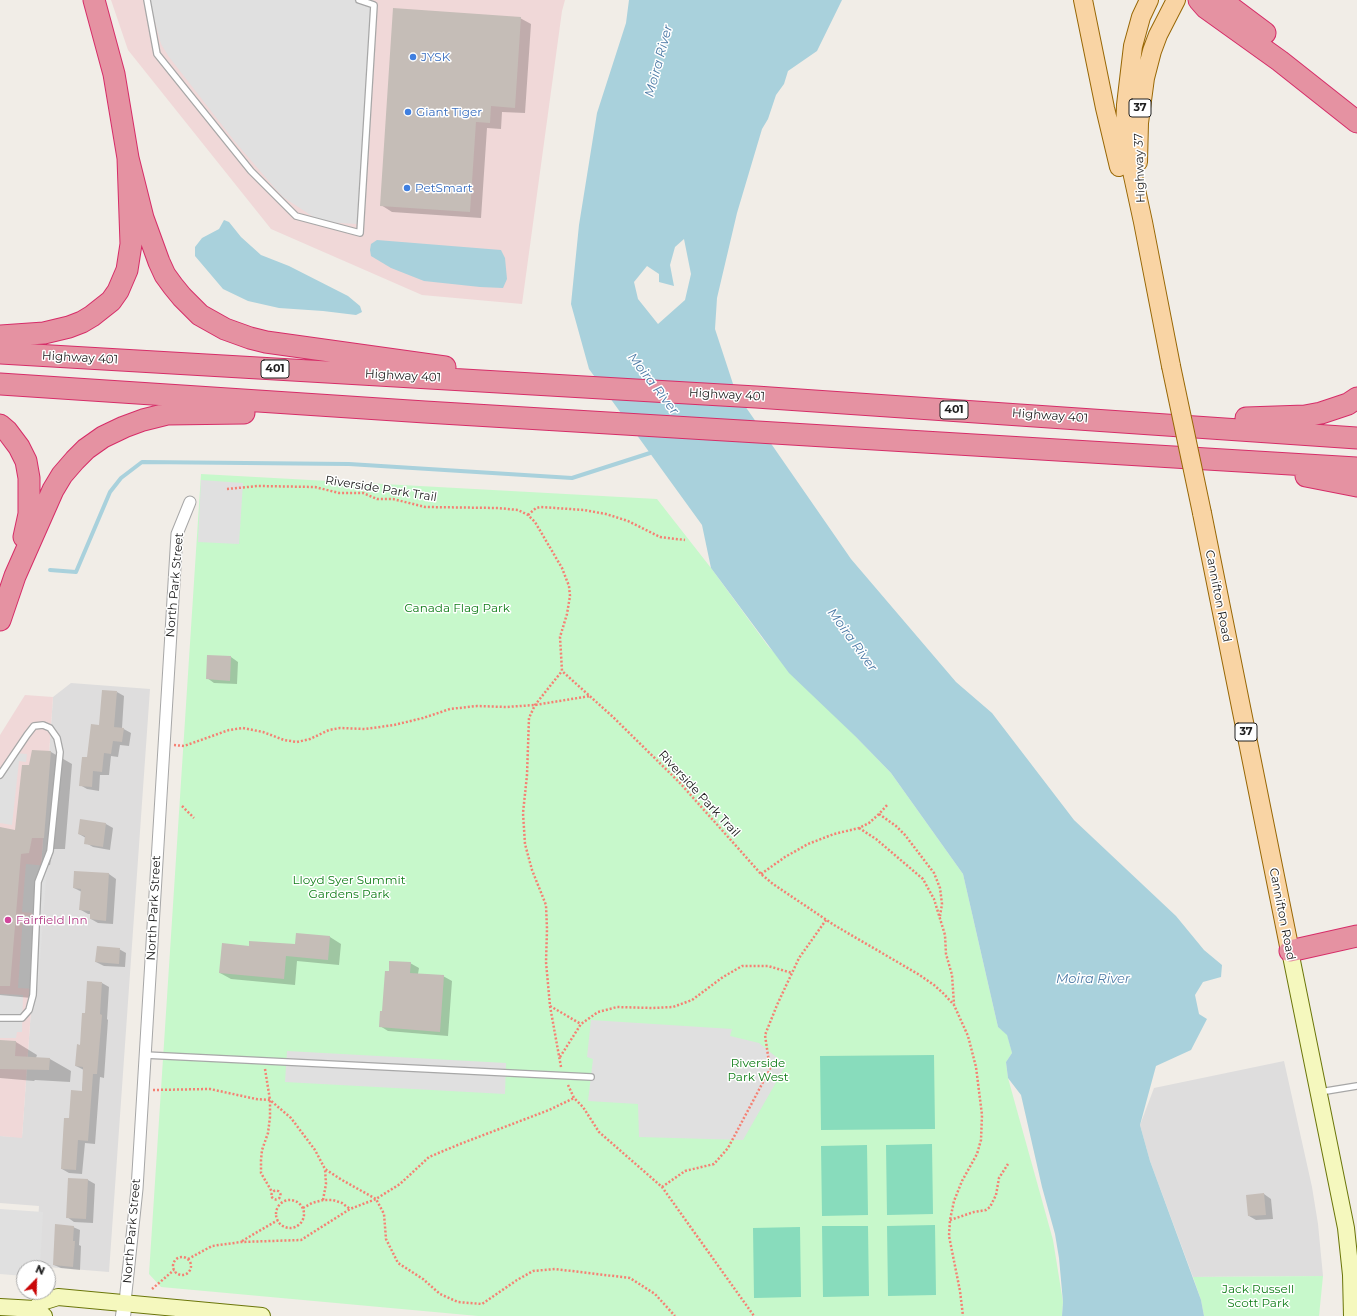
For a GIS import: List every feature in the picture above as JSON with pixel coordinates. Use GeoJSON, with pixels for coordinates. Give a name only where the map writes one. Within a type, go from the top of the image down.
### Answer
{"type":"FeatureCollection","features":[{"type":"Feature","properties":{"kind":"highway"},"geometry":{"type":"LineString","coordinates":[[94,0],[114,74],[128,158],[143,218],[153,249],[165,275],[177,292],[200,315],[225,329],[266,342],[425,364],[557,386]]}},
{"type":"Feature","properties":{"kind":"highway"},"geometry":{"type":"LineString","coordinates":[[1200,0],[1206,8],[1280,60],[1357,122]]}},
{"type":"Feature","properties":{"kind":"highway"},"geometry":{"type":"LineString","coordinates":[[1221,0],[1357,105]]}},
{"type":"Feature","properties":{"kind":"highway"},"geometry":{"type":"LineString","coordinates":[[0,336],[44,333],[70,327],[82,322],[111,301],[118,291],[125,275],[130,256],[131,244],[128,158]]}},
{"type":"Feature","properties":{"kind":"highway","name":"Highway 401"},"geometry":{"type":"LineString","coordinates":[[0,353],[756,397],[1357,438]]}},
{"type":"Feature","properties":{"kind":"highway"},"geometry":{"type":"LineString","coordinates":[[0,384],[425,412],[1357,468]]}},
{"type":"Feature","properties":{"kind":"highway"},"geometry":{"type":"LineString","coordinates":[[1151,423],[1305,416],[1321,413],[1348,404],[1357,398]]}},
{"type":"Feature","properties":{"kind":"highway"},"geometry":{"type":"LineString","coordinates":[[0,620],[15,576],[53,490],[62,475],[75,460],[86,449],[103,437],[143,420],[167,414],[425,412]]}},
{"type":"Feature","properties":{"kind":"highway"},"geometry":{"type":"LineString","coordinates":[[0,425],[7,431],[19,447],[26,461],[29,478],[28,514],[15,576]]}},
{"type":"Feature","properties":{"kind":"highway"},"geometry":{"type":"LineString","coordinates":[[1124,454],[1312,477],[1357,486]]}},
{"type":"Feature","properties":{"kind":"highway"},"geometry":{"type":"LineString","coordinates":[[1290,951],[1357,936]]}},
{"type":"Feature","properties":{"kind":"main road"},"geometry":{"type":"LineString","coordinates":[[1083,0],[1105,108],[1125,193],[1162,320]]}},
{"type":"Feature","properties":{"kind":"main road","name":"Highway 37"},"geometry":{"type":"LineString","coordinates":[[1149,0],[1141,17],[1133,46],[1129,68],[1125,130],[1128,154],[1202,513]]}},
{"type":"Feature","properties":{"kind":"main road","name":"Highway 37"},"geometry":{"type":"LineString","coordinates":[[1143,222],[1138,160],[1139,123],[1143,88],[1152,51],[1167,16],[1176,0]]}},
{"type":"Feature","properties":{"kind":"main road","name":"Cannifton Road"},"geometry":{"type":"LineString","coordinates":[[1202,513],[1346,1228],[1351,1275],[1352,1316]]}},
{"type":"Feature","properties":{"kind":"main road"},"geometry":{"type":"LineString","coordinates":[[0,1307],[39,1312],[42,1302],[58,1297],[124,1309],[262,1316]]}},
{"type":"Feature","properties":{"kind":"street","name":"North Park Street"},"geometry":{"type":"LineString","coordinates":[[124,1309],[137,1189],[177,534],[190,502]]}},
{"type":"Feature","properties":{"kind":"lane"},"geometry":{"type":"LineString","coordinates":[[147,0],[157,54],[251,172],[296,216],[360,233],[374,5],[358,0]]}},
{"type":"Feature","properties":{"kind":"lane"},"geometry":{"type":"LineString","coordinates":[[0,775],[26,735],[34,726],[43,725],[50,728],[57,738],[60,752],[50,850],[38,882],[33,995],[29,1010],[22,1018],[0,1018]]}},
{"type":"Feature","properties":{"kind":"lane"},"geometry":{"type":"LineString","coordinates":[[145,1055],[590,1078]]}},
{"type":"Feature","properties":{"kind":"lane"},"geometry":{"type":"LineString","coordinates":[[1319,1092],[1357,1086]]}},
{"type":"Feature","properties":{"kind":"path","name":"Riverside Park Trail"},"geometry":{"type":"LineString","coordinates":[[227,489],[258,486],[315,487],[339,493],[363,493],[377,499],[393,499],[425,507],[498,508],[518,510],[528,515]]}},
{"type":"Feature","properties":{"kind":"path"},"geometry":{"type":"LineString","coordinates":[[685,540],[660,537],[628,521],[606,514],[584,510],[541,507],[536,508],[528,515],[535,522],[562,568],[569,586],[570,596],[567,614],[560,637],[562,671],[535,705],[529,718],[527,776],[523,813],[525,844],[532,870],[546,905],[546,962],[550,1006],[559,1058],[564,1076],[574,1098],[583,1107],[599,1132],[662,1187],[754,1316]]}},
{"type":"Feature","properties":{"kind":"path","name":"Riverside Park Trail"},"geometry":{"type":"LineString","coordinates":[[562,671],[680,783],[761,874],[826,920],[929,981],[954,1005],[968,1036],[976,1067],[982,1115],[977,1154],[962,1181],[954,1201],[950,1220],[950,1236],[963,1316]]}},
{"type":"Feature","properties":{"kind":"path"},"geometry":{"type":"LineString","coordinates":[[184,746],[229,730],[243,728],[263,732],[284,740],[297,742],[310,739],[329,730],[340,728],[365,729],[394,725],[423,718],[450,709],[477,706],[506,708],[590,696]]}},
{"type":"Feature","properties":{"kind":"path"},"geometry":{"type":"LineString","coordinates":[[761,874],[785,857],[808,844],[834,834],[858,828],[869,822],[880,814],[888,804]]}},
{"type":"Feature","properties":{"kind":"path"},"geometry":{"type":"LineString","coordinates":[[182,806],[194,818]]}},
{"type":"Feature","properties":{"kind":"path"},"geometry":{"type":"LineString","coordinates":[[880,814],[905,835],[934,873],[940,888],[942,904],[940,917]]}},
{"type":"Feature","properties":{"kind":"path"},"geometry":{"type":"LineString","coordinates":[[858,828],[876,839],[923,880],[934,899],[945,935],[946,954],[952,975],[954,1005]]}},
{"type":"Feature","properties":{"kind":"path"},"geometry":{"type":"LineString","coordinates":[[662,1187],[685,1171],[714,1164],[728,1148],[770,1070],[765,1035],[798,958],[826,920]]}},
{"type":"Feature","properties":{"kind":"path"},"geometry":{"type":"LineString","coordinates":[[559,1058],[581,1024],[598,1012],[617,1007],[673,1008],[692,1000],[723,976],[742,966],[768,966],[792,973]]}},
{"type":"Feature","properties":{"kind":"path"},"geometry":{"type":"LineString","coordinates":[[550,1006],[581,1024]]}},
{"type":"Feature","properties":{"kind":"path"},"geometry":{"type":"LineString","coordinates":[[264,1061],[270,1100],[270,1117],[268,1133],[262,1150],[261,1173],[272,1192],[271,1194],[273,1198],[276,1200],[279,1198]]}},
{"type":"Feature","properties":{"kind":"path"},"geometry":{"type":"LineString","coordinates":[[143,1090],[210,1089],[256,1099],[270,1100],[291,1118],[315,1150],[325,1169],[326,1184],[323,1200]]}},
{"type":"Feature","properties":{"kind":"path"},"geometry":{"type":"LineString","coordinates":[[188,1259],[212,1246],[241,1242],[301,1240],[350,1209],[376,1199],[400,1184],[429,1157],[549,1110],[574,1098]]}},
{"type":"Feature","properties":{"kind":"path"},"geometry":{"type":"LineString","coordinates":[[950,1220],[974,1212],[986,1210],[990,1207],[996,1195],[999,1178],[1008,1164]]}},
{"type":"Feature","properties":{"kind":"path"},"geometry":{"type":"LineString","coordinates":[[325,1169],[376,1199],[384,1214],[386,1239],[398,1263],[423,1279],[440,1294],[458,1302],[482,1304],[517,1280],[534,1271],[555,1269],[630,1278],[655,1294],[675,1316]]}},
{"type":"Feature","properties":{"kind":"path"},"geometry":{"type":"LineString","coordinates":[[272,1192],[276,1190],[279,1191],[279,1198],[282,1203]]}},
{"type":"Feature","properties":{"kind":"path"},"geometry":{"type":"LineString","coordinates":[[303,1208],[312,1203],[323,1200],[333,1200],[342,1203],[350,1209]]}},
{"type":"Feature","properties":{"kind":"path"},"geometry":{"type":"LineString","coordinates":[[286,1201],[296,1201],[303,1208],[304,1217],[298,1226],[294,1228],[285,1227],[278,1220],[277,1211],[282,1203],[286,1201]]}},
{"type":"Feature","properties":{"kind":"path"},"geometry":{"type":"LineString","coordinates":[[241,1242],[278,1220]]}},
{"type":"Feature","properties":{"kind":"path"},"geometry":{"type":"LineString","coordinates":[[183,1256],[188,1259],[191,1266],[186,1274],[179,1274],[174,1270],[173,1264],[176,1258],[183,1256]]}},
{"type":"Feature","properties":{"kind":"path"},"geometry":{"type":"LineString","coordinates":[[152,1289],[174,1270]]}},
{"type":"Feature","properties":{"kind":"shaded area"},"geometry":{"type":"Polygon","coordinates":[[[111,0],[565,0],[562,11],[522,304],[422,295],[271,229],[128,50],[111,0]]]}},
{"type":"Feature","properties":{"kind":"shaded area"},"geometry":{"type":"Polygon","coordinates":[[[149,0],[373,0],[357,224],[321,222],[283,197],[236,143],[169,57],[161,44],[149,0]]]}},
{"type":"Feature","properties":{"kind":"shaded area"},"geometry":{"type":"Polygon","coordinates":[[[201,480],[243,483],[239,544],[198,542],[201,480]]]}},
{"type":"Feature","properties":{"kind":"shaded area"},"geometry":{"type":"Polygon","coordinates":[[[71,683],[150,689],[109,1272],[56,1268],[56,1260],[35,1260],[39,1206],[0,1203],[0,1136],[22,1137],[53,697],[71,683]]]}},
{"type":"Feature","properties":{"kind":"shaded area"},"geometry":{"type":"Polygon","coordinates":[[[25,695],[53,697],[22,1138],[0,1136],[0,735],[25,695]]]}},
{"type":"Feature","properties":{"kind":"shaded area"},"geometry":{"type":"Polygon","coordinates":[[[14,753],[27,754],[26,762],[19,761],[12,825],[0,823],[0,774],[14,753]]]}},
{"type":"Feature","properties":{"kind":"shaded area"},"geometry":{"type":"Polygon","coordinates":[[[26,864],[47,866],[38,989],[18,988],[23,916],[32,916],[32,913],[22,912],[26,864]]]}},
{"type":"Feature","properties":{"kind":"shaded area"},"geometry":{"type":"Polygon","coordinates":[[[0,994],[23,995],[22,1032],[17,1032],[16,1038],[0,1038],[0,994]]]}},
{"type":"Feature","properties":{"kind":"shaded area"},"geometry":{"type":"Polygon","coordinates":[[[591,1020],[732,1029],[730,1036],[759,1043],[786,1065],[743,1140],[639,1137],[638,1104],[588,1101],[593,1059],[587,1057],[591,1020]]]}},
{"type":"Feature","properties":{"kind":"shaded area"},"geometry":{"type":"Polygon","coordinates":[[[287,1051],[506,1063],[505,1094],[285,1082],[287,1051]]]}},
{"type":"Feature","properties":{"kind":"shaded area"},"geometry":{"type":"Polygon","coordinates":[[[1284,1061],[1312,1187],[1318,1224],[1323,1276],[1193,1277],[1150,1161],[1140,1125],[1154,1088],[1284,1061]]]}},
{"type":"Feature","properties":{"kind":"shaded area"},"geometry":{"type":"Polygon","coordinates":[[[0,1209],[43,1212],[40,1260],[16,1260],[16,1275],[0,1274],[0,1209]]]}},
{"type":"Feature","properties":{"kind":"green space","name":"Riverside Park West"},"geometry":{"type":"Polygon","coordinates":[[[201,474],[657,499],[711,568],[768,646],[891,773],[963,874],[998,1027],[1007,1034],[1012,1053],[1006,1062],[1008,1078],[1053,1240],[1063,1302],[1062,1316],[478,1316],[161,1287],[149,1274],[201,474]]]}},
{"type":"Feature","properties":{"kind":"green space"},"geometry":{"type":"Polygon","coordinates":[[[934,1055],[935,1129],[821,1130],[820,1056],[934,1055]]]}},
{"type":"Feature","properties":{"kind":"green space"},"geometry":{"type":"Polygon","coordinates":[[[932,1144],[933,1214],[887,1215],[886,1145],[932,1144]]]}},
{"type":"Feature","properties":{"kind":"green space"},"geometry":{"type":"Polygon","coordinates":[[[867,1145],[868,1215],[822,1216],[821,1146],[867,1145]]]}},
{"type":"Feature","properties":{"kind":"green space"},"geometry":{"type":"Polygon","coordinates":[[[935,1225],[936,1295],[888,1296],[887,1226],[935,1225]]]}},
{"type":"Feature","properties":{"kind":"green space"},"geometry":{"type":"Polygon","coordinates":[[[822,1226],[868,1226],[869,1296],[823,1297],[822,1226]]]}},
{"type":"Feature","properties":{"kind":"green space"},"geometry":{"type":"Polygon","coordinates":[[[800,1227],[801,1297],[754,1298],[753,1228],[800,1227]]]}},
{"type":"Feature","properties":{"kind":"green space","name":"Jack Russell Scott Park"},"geometry":{"type":"Polygon","coordinates":[[[1323,1276],[1319,1316],[1204,1316],[1201,1300],[1193,1277],[1323,1276]]]}},
{"type":"Feature","properties":{"kind":"water","name":"Moira River"},"geometry":{"type":"Polygon","coordinates":[[[629,0],[842,0],[817,51],[788,71],[784,84],[776,95],[768,119],[762,129],[737,213],[717,298],[715,329],[736,393],[851,559],[956,682],[992,713],[1074,820],[1176,916],[1204,950],[1222,965],[1221,977],[1203,982],[1195,995],[1199,1014],[1207,1019],[1191,1050],[1156,1066],[1140,1125],[1150,1161],[1201,1300],[1204,1316],[1062,1316],[1063,1302],[1055,1234],[1042,1187],[1021,1095],[1008,1078],[1006,1062],[1012,1053],[1007,1035],[998,1027],[963,874],[891,773],[856,737],[789,673],[711,568],[702,525],[589,369],[571,304],[579,225],[597,113],[626,23],[629,0]],[[684,239],[675,247],[670,265],[674,286],[659,282],[659,274],[647,266],[634,282],[638,299],[658,324],[685,300],[691,274],[684,239]]]}},
{"type":"Feature","properties":{"kind":"water"},"geometry":{"type":"Polygon","coordinates":[[[224,220],[229,222],[241,237],[261,255],[289,266],[348,296],[360,306],[362,312],[356,315],[279,308],[248,301],[223,289],[195,256],[195,247],[202,238],[219,229],[224,220]]]}},
{"type":"Feature","properties":{"kind":"water"},"geometry":{"type":"Polygon","coordinates":[[[377,240],[501,250],[505,258],[507,279],[503,288],[424,281],[391,268],[371,256],[371,244],[377,240]]]}},
{"type":"Feature","properties":{"kind":"building"},"geometry":{"type":"Polygon","coordinates":[[[393,8],[521,17],[515,108],[491,106],[490,123],[476,122],[470,212],[380,206],[393,8]]]}},
{"type":"Feature","properties":{"kind":"building"},"geometry":{"type":"Polygon","coordinates":[[[207,655],[231,656],[230,681],[206,679],[207,655]]]}},
{"type":"Feature","properties":{"kind":"building"},"geometry":{"type":"Polygon","coordinates":[[[102,690],[117,691],[114,727],[124,728],[122,742],[113,741],[111,754],[104,753],[102,772],[93,771],[92,787],[79,786],[82,757],[87,757],[91,724],[99,725],[102,690]]]}},
{"type":"Feature","properties":{"kind":"building","name":"Fairfield Inn"},"geometry":{"type":"Polygon","coordinates":[[[32,750],[51,751],[44,838],[32,838],[29,853],[21,854],[10,986],[0,986],[0,827],[15,830],[22,765],[29,765],[32,750]]]}},
{"type":"Feature","properties":{"kind":"building"},"geometry":{"type":"Polygon","coordinates":[[[80,819],[106,823],[103,847],[84,844],[85,836],[78,834],[80,819]]]}},
{"type":"Feature","properties":{"kind":"building"},"geometry":{"type":"Polygon","coordinates":[[[74,871],[109,873],[106,921],[90,919],[90,911],[79,910],[81,889],[73,888],[74,871]]]}},
{"type":"Feature","properties":{"kind":"building"},"geometry":{"type":"Polygon","coordinates":[[[296,933],[330,936],[328,960],[286,956],[284,979],[219,973],[222,943],[249,946],[249,941],[295,944],[296,933]]]}},
{"type":"Feature","properties":{"kind":"building"},"geometry":{"type":"Polygon","coordinates":[[[97,946],[120,948],[119,964],[95,962],[97,946]]]}},
{"type":"Feature","properties":{"kind":"building"},"geometry":{"type":"Polygon","coordinates":[[[389,961],[411,962],[410,973],[444,975],[440,1032],[379,1027],[380,1011],[382,1011],[385,971],[389,971],[389,961]]]}},
{"type":"Feature","properties":{"kind":"building"},"geometry":{"type":"Polygon","coordinates":[[[87,981],[102,982],[100,1014],[102,1015],[97,1074],[93,1074],[88,1141],[78,1140],[76,1170],[61,1169],[64,1118],[69,1118],[71,1090],[82,1091],[83,1067],[75,1066],[77,1044],[80,1045],[82,1013],[85,1013],[87,981]]]}},
{"type":"Feature","properties":{"kind":"building"},"geometry":{"type":"Polygon","coordinates":[[[0,1040],[16,1041],[15,1056],[50,1058],[49,1070],[0,1069],[0,1040]]]}},
{"type":"Feature","properties":{"kind":"building"},"geometry":{"type":"Polygon","coordinates":[[[68,1178],[88,1179],[86,1219],[66,1218],[68,1178]]]}},
{"type":"Feature","properties":{"kind":"building"},"geometry":{"type":"Polygon","coordinates":[[[1264,1193],[1266,1215],[1248,1216],[1246,1195],[1264,1193]]]}},
{"type":"Feature","properties":{"kind":"building"},"geometry":{"type":"Polygon","coordinates":[[[55,1224],[74,1226],[73,1241],[75,1241],[73,1267],[56,1265],[56,1260],[53,1260],[55,1224]]]}},
{"type":"Feature","properties":{"kind":"waterway"},"geometry":{"type":"LineString","coordinates":[[50,570],[76,572],[110,492],[121,478],[142,462],[349,464],[572,478],[650,453]]}},
{"type":"Feature","properties":{"kind":"place","name":"JYSK"},"geometry":{"type":"Point","coordinates":[413,57]}},
{"type":"Feature","properties":{"kind":"place","name":"Giant Tiger"},"geometry":{"type":"Point","coordinates":[408,112]}},
{"type":"Feature","properties":{"kind":"place","name":"PetSmart"},"geometry":{"type":"Point","coordinates":[407,188]}},
{"type":"Feature","properties":{"kind":"place","name":"Fairfield Inn"},"geometry":{"type":"Point","coordinates":[8,920]}},
{"type":"Feature","properties":{"kind":"park label","name":"Canada Flag Park"},"geometry":{"type":"Point","coordinates":[457,608]}},
{"type":"Feature","properties":{"kind":"park label","name":"Lloyd Syer Summit Gardens Park"},"geometry":{"type":"Point","coordinates":[349,887]}}]}
